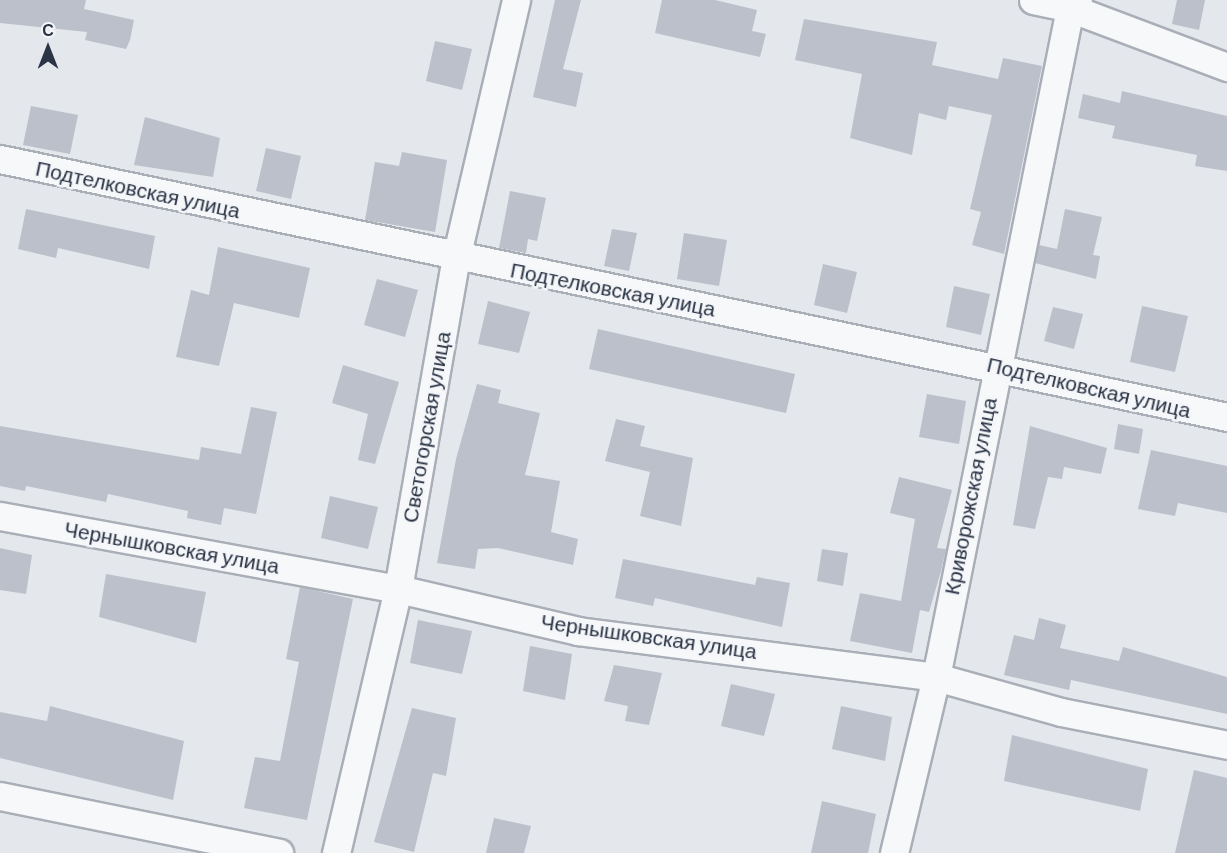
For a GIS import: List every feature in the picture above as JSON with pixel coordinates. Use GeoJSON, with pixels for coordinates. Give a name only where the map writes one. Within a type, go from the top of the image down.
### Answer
{"type":"FeatureCollection","features":[{"type":"Feature","properties":{"kind":"street","name":"Светогорская улица"},"geometry":{"type":"LineString","coordinates":[[336,853],[398,589],[456,258],[516,0]]}},
{"type":"Feature","properties":{"kind":"street"},"geometry":{"type":"LineString","coordinates":[[1033,0],[1074,4],[1227,67]]}},
{"type":"Feature","properties":{"kind":"street","name":"Криворожская улица"},"geometry":{"type":"LineString","coordinates":[[894,853],[936,677],[994,365],[1074,4]]}},
{"type":"Feature","properties":{"kind":"street","name":"Подтелковская улица"},"geometry":{"type":"LineString","coordinates":[[0,159],[456,258],[994,365],[1227,417]]}},
{"type":"Feature","properties":{"kind":"street","name":"Чернышковская улица"},"geometry":{"type":"LineString","coordinates":[[0,516],[398,589],[578,631],[936,677],[1061,712],[1227,745]]}},
{"type":"Feature","properties":{"kind":"street"},"geometry":{"type":"LineString","coordinates":[[0,796],[279,853]]}},
{"type":"Feature","properties":{"kind":"building"},"geometry":{"type":"Polygon","coordinates":[[[0,0],[86,0],[84,9],[134,20],[130,40],[126,49],[85,40],[87,32],[0,23],[0,0]]]}},
{"type":"Feature","properties":{"kind":"building"},"geometry":{"type":"Polygon","coordinates":[[[555,0],[581,0],[563,69],[583,73],[576,107],[533,97],[555,0]]]}},
{"type":"Feature","properties":{"kind":"building"},"geometry":{"type":"Polygon","coordinates":[[[662,0],[715,0],[757,10],[752,31],[766,34],[760,57],[655,33],[662,0]]]}},
{"type":"Feature","properties":{"kind":"building"},"geometry":{"type":"Polygon","coordinates":[[[1177,0],[1205,0],[1199,30],[1172,24],[1177,0]]]}},
{"type":"Feature","properties":{"kind":"building"},"geometry":{"type":"Polygon","coordinates":[[[804,19],[937,42],[932,65],[998,79],[1003,58],[1042,66],[1004,254],[972,245],[981,212],[970,209],[992,115],[949,106],[946,120],[919,113],[912,155],[850,138],[862,74],[795,60],[804,19]]]}},
{"type":"Feature","properties":{"kind":"building"},"geometry":{"type":"Polygon","coordinates":[[[435,41],[472,49],[462,90],[426,81],[435,41]]]}},
{"type":"Feature","properties":{"kind":"building"},"geometry":{"type":"Polygon","coordinates":[[[1122,91],[1227,116],[1227,171],[1195,166],[1197,155],[1112,138],[1115,126],[1078,118],[1083,94],[1120,103],[1122,91]]]}},
{"type":"Feature","properties":{"kind":"building"},"geometry":{"type":"Polygon","coordinates":[[[31,106],[78,115],[70,154],[23,145],[31,106]]]}},
{"type":"Feature","properties":{"kind":"building"},"geometry":{"type":"Polygon","coordinates":[[[145,117],[220,138],[213,177],[134,165],[145,117]]]}},
{"type":"Feature","properties":{"kind":"building"},"geometry":{"type":"Polygon","coordinates":[[[266,148],[301,156],[291,199],[256,191],[266,148]]]}},
{"type":"Feature","properties":{"kind":"building"},"geometry":{"type":"Polygon","coordinates":[[[402,152],[447,160],[435,232],[365,220],[375,162],[399,166],[402,152]]]}},
{"type":"Feature","properties":{"kind":"building"},"geometry":{"type":"Polygon","coordinates":[[[510,191],[546,198],[537,241],[528,239],[526,253],[499,248],[510,191]]]}},
{"type":"Feature","properties":{"kind":"building"},"geometry":{"type":"Polygon","coordinates":[[[26,209],[155,236],[149,269],[58,248],[56,258],[18,249],[26,209]]]}},
{"type":"Feature","properties":{"kind":"building"},"geometry":{"type":"Polygon","coordinates":[[[1065,209],[1102,217],[1093,255],[1100,256],[1096,279],[1035,263],[1039,245],[1057,249],[1065,209]]]}},
{"type":"Feature","properties":{"kind":"building"},"geometry":{"type":"Polygon","coordinates":[[[612,229],[637,233],[629,271],[604,266],[612,229]]]}},
{"type":"Feature","properties":{"kind":"building"},"geometry":{"type":"Polygon","coordinates":[[[684,233],[727,240],[719,286],[677,279],[684,233]]]}},
{"type":"Feature","properties":{"kind":"building"},"geometry":{"type":"Polygon","coordinates":[[[218,247],[310,268],[299,318],[234,303],[219,366],[176,357],[191,290],[209,295],[218,247]]]}},
{"type":"Feature","properties":{"kind":"building"},"geometry":{"type":"Polygon","coordinates":[[[823,264],[857,272],[847,313],[814,305],[823,264]]]}},
{"type":"Feature","properties":{"kind":"building"},"geometry":{"type":"Polygon","coordinates":[[[377,279],[418,290],[405,337],[364,325],[377,279]]]}},
{"type":"Feature","properties":{"kind":"building"},"geometry":{"type":"Polygon","coordinates":[[[954,286],[990,294],[981,335],[946,327],[954,286]]]}},
{"type":"Feature","properties":{"kind":"building"},"geometry":{"type":"Polygon","coordinates":[[[488,301],[530,312],[519,353],[478,344],[488,301]]]}},
{"type":"Feature","properties":{"kind":"building"},"geometry":{"type":"Polygon","coordinates":[[[1142,306],[1188,316],[1175,372],[1130,362],[1142,306]]]}},
{"type":"Feature","properties":{"kind":"building"},"geometry":{"type":"Polygon","coordinates":[[[1053,307],[1083,314],[1074,349],[1044,341],[1053,307]]]}},
{"type":"Feature","properties":{"kind":"building"},"geometry":{"type":"Polygon","coordinates":[[[598,329],[795,374],[786,413],[589,369],[598,329]]]}},
{"type":"Feature","properties":{"kind":"building"},"geometry":{"type":"Polygon","coordinates":[[[343,365],[399,382],[375,464],[358,460],[368,414],[332,403],[343,365]]]}},
{"type":"Feature","properties":{"kind":"building"},"geometry":{"type":"Polygon","coordinates":[[[477,384],[501,390],[498,403],[540,413],[525,475],[560,481],[551,532],[578,539],[573,565],[498,548],[478,549],[475,569],[437,563],[456,459],[477,384]]]}},
{"type":"Feature","properties":{"kind":"building"},"geometry":{"type":"Polygon","coordinates":[[[927,394],[966,401],[959,444],[919,437],[927,394]]]}},
{"type":"Feature","properties":{"kind":"building"},"geometry":{"type":"Polygon","coordinates":[[[251,407],[277,412],[256,514],[224,508],[221,525],[187,518],[188,511],[108,494],[106,502],[26,486],[25,491],[0,486],[0,426],[199,460],[201,447],[241,454],[251,407]]]}},
{"type":"Feature","properties":{"kind":"building"},"geometry":{"type":"Polygon","coordinates":[[[616,419],[645,426],[640,446],[693,458],[681,526],[640,516],[650,472],[605,461],[616,419]]]}},
{"type":"Feature","properties":{"kind":"building"},"geometry":{"type":"Polygon","coordinates":[[[1118,424],[1143,429],[1139,454],[1114,449],[1118,424]]]}},
{"type":"Feature","properties":{"kind":"building"},"geometry":{"type":"Polygon","coordinates":[[[1030,426],[1107,448],[1101,474],[1064,467],[1062,479],[1048,477],[1035,529],[1013,525],[1030,426]]]}},
{"type":"Feature","properties":{"kind":"building"},"geometry":{"type":"Polygon","coordinates":[[[1151,450],[1227,466],[1227,513],[1178,503],[1175,516],[1138,509],[1151,450]]]}},
{"type":"Feature","properties":{"kind":"building"},"geometry":{"type":"Polygon","coordinates":[[[899,477],[952,490],[937,548],[946,549],[941,571],[929,612],[920,610],[912,653],[850,641],[860,593],[901,601],[915,519],[890,513],[899,477]]]}},
{"type":"Feature","properties":{"kind":"building"},"geometry":{"type":"Polygon","coordinates":[[[330,496],[378,507],[368,549],[321,538],[330,496]]]}},
{"type":"Feature","properties":{"kind":"building"},"geometry":{"type":"Polygon","coordinates":[[[0,548],[32,555],[26,594],[0,590],[0,548]]]}},
{"type":"Feature","properties":{"kind":"building"},"geometry":{"type":"Polygon","coordinates":[[[822,549],[848,553],[843,586],[817,581],[822,549]]]}},
{"type":"Feature","properties":{"kind":"building"},"geometry":{"type":"Polygon","coordinates":[[[623,559],[755,585],[757,577],[790,583],[782,627],[655,598],[653,606],[615,598],[623,559]]]}},
{"type":"Feature","properties":{"kind":"building"},"geometry":{"type":"Polygon","coordinates":[[[106,574],[206,592],[196,643],[99,617],[106,574]]]}},
{"type":"Feature","properties":{"kind":"building"},"geometry":{"type":"Polygon","coordinates":[[[300,587],[353,599],[307,820],[244,808],[255,757],[280,761],[299,662],[286,659],[300,587]]]}},
{"type":"Feature","properties":{"kind":"building"},"geometry":{"type":"Polygon","coordinates":[[[1039,618],[1066,625],[1060,648],[1119,661],[1123,647],[1227,677],[1227,714],[1071,680],[1069,690],[1004,675],[1014,635],[1034,640],[1039,618]]]}},
{"type":"Feature","properties":{"kind":"building"},"geometry":{"type":"Polygon","coordinates":[[[418,620],[472,631],[462,674],[410,663],[418,620]]]}},
{"type":"Feature","properties":{"kind":"building"},"geometry":{"type":"Polygon","coordinates":[[[530,646],[572,654],[565,700],[523,691],[530,646]]]}},
{"type":"Feature","properties":{"kind":"building"},"geometry":{"type":"Polygon","coordinates":[[[614,665],[662,673],[649,725],[625,721],[628,706],[604,701],[614,665]]]}},
{"type":"Feature","properties":{"kind":"building"},"geometry":{"type":"Polygon","coordinates":[[[731,684],[775,694],[764,736],[721,726],[731,684]]]}},
{"type":"Feature","properties":{"kind":"building"},"geometry":{"type":"Polygon","coordinates":[[[50,706],[184,741],[173,800],[0,758],[0,712],[47,721],[50,706]]]}},
{"type":"Feature","properties":{"kind":"building"},"geometry":{"type":"Polygon","coordinates":[[[841,706],[892,717],[885,761],[832,749],[841,706]]]}},
{"type":"Feature","properties":{"kind":"building"},"geometry":{"type":"Polygon","coordinates":[[[412,708],[456,718],[446,776],[433,773],[414,852],[374,842],[412,708]]]}},
{"type":"Feature","properties":{"kind":"building"},"geometry":{"type":"Polygon","coordinates":[[[1012,735],[1148,769],[1140,811],[1004,781],[1012,735]]]}},
{"type":"Feature","properties":{"kind":"building"},"geometry":{"type":"Polygon","coordinates":[[[1194,770],[1227,778],[1227,853],[1175,853],[1194,770]]]}},
{"type":"Feature","properties":{"kind":"building"},"geometry":{"type":"Polygon","coordinates":[[[822,801],[876,814],[868,853],[811,853],[822,801]]]}},
{"type":"Feature","properties":{"kind":"building"},"geometry":{"type":"Polygon","coordinates":[[[494,818],[531,826],[524,853],[486,853],[494,818]]]}}]}
